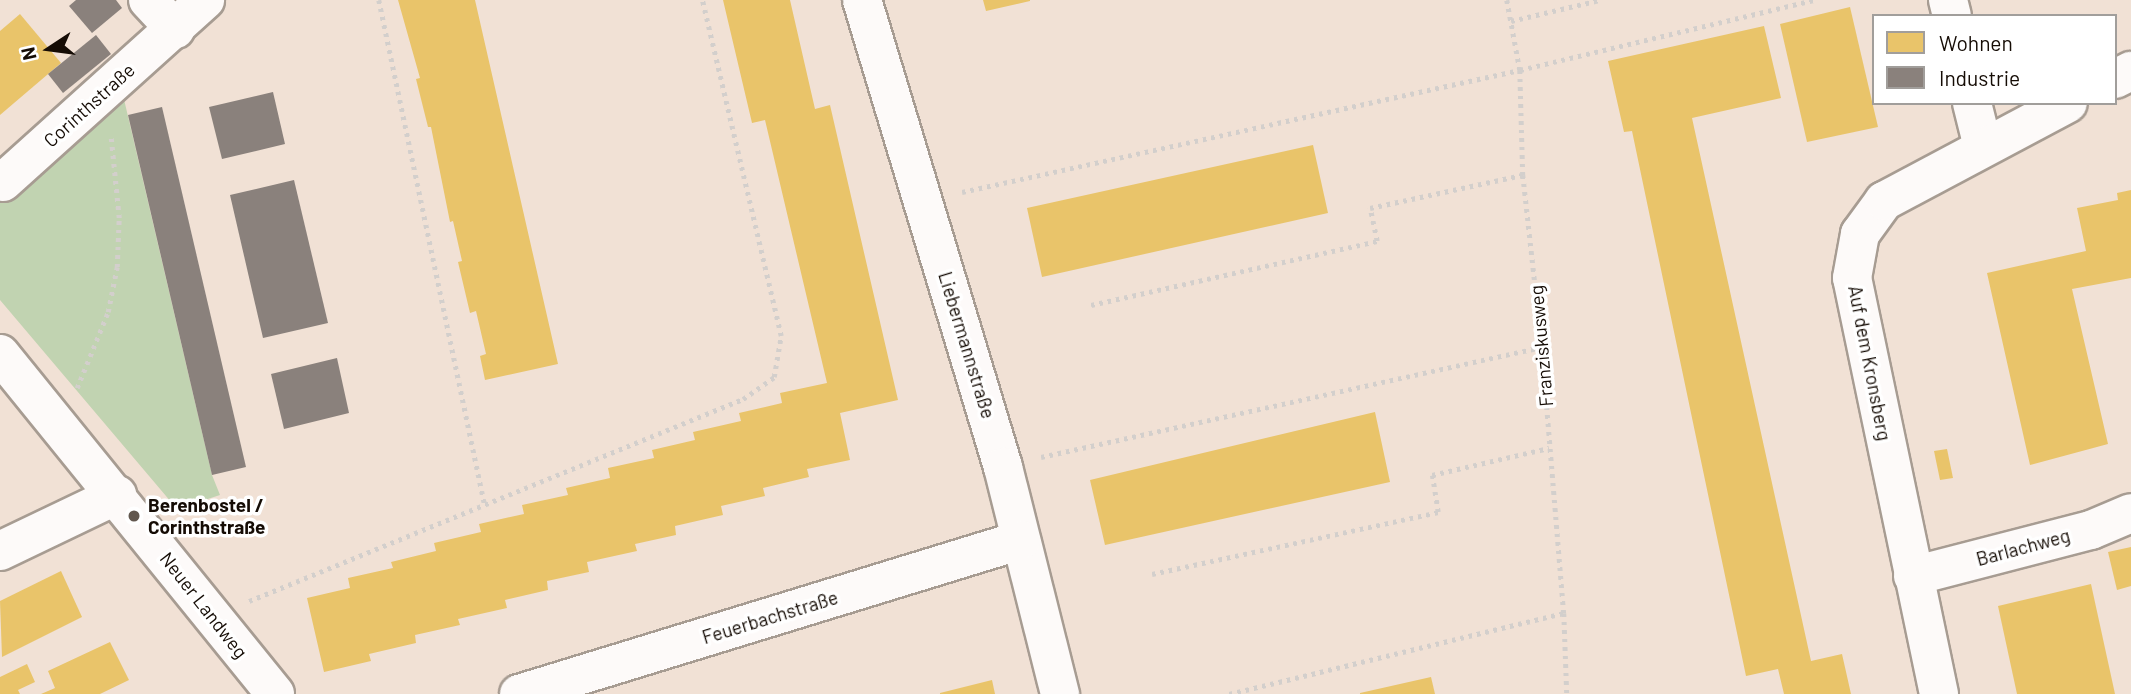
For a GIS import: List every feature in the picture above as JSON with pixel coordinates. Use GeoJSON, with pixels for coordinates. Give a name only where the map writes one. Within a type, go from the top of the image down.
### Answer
{"type":"FeatureCollection","features":[{"type":"Feature","properties":{"kind":"street"},"geometry":{"type":"LineString","coordinates":[[148,0],[175,29]]}},
{"type":"Feature","properties":{"kind":"street","name":"Corinthstraße"},"geometry":{"type":"LineString","coordinates":[[3,181],[205,0]]}},
{"type":"Feature","properties":{"kind":"street","name":"Liebermannstraße"},"geometry":{"type":"LineString","coordinates":[[862,0],[985,404],[1060,694]]}},
{"type":"Feature","properties":{"kind":"street"},"geometry":{"type":"LineString","coordinates":[[1972,105],[1983,147]]}},
{"type":"Feature","properties":{"kind":"street","name":"Auf dem Kronsberg"},"geometry":{"type":"LineString","coordinates":[[1939,694],[1852,278],[1860,234],[1884,201],[2064,105]]}},
{"type":"Feature","properties":{"kind":"street","name":"Neuer Landweg"},"geometry":{"type":"LineString","coordinates":[[0,354],[117,495],[275,694]]}},
{"type":"Feature","properties":{"kind":"street"},"geometry":{"type":"LineString","coordinates":[[0,551],[117,495]]}},
{"type":"Feature","properties":{"kind":"street","name":"Barlachweg"},"geometry":{"type":"LineString","coordinates":[[1913,576],[2091,530],[2131,513]]}},
{"type":"Feature","properties":{"kind":"street","name":"Feuerbachstraße"},"geometry":{"type":"LineString","coordinates":[[519,694],[1021,540]]}},
{"type":"Feature","properties":{"kind":"path"},"geometry":{"type":"LineString","coordinates":[[379,0],[485,506]]}},
{"type":"Feature","properties":{"kind":"path"},"geometry":{"type":"LineString","coordinates":[[212,616],[743,399],[774,377],[782,336],[702,0]]}},
{"type":"Feature","properties":{"kind":"path","name":"Franziskusweg"},"geometry":{"type":"LineString","coordinates":[[1507,0],[1520,70],[1523,175],[1542,347],[1564,613],[1567,694]]}},
{"type":"Feature","properties":{"kind":"path"},"geometry":{"type":"LineString","coordinates":[[1511,21],[1600,0]]}},
{"type":"Feature","properties":{"kind":"path"},"geometry":{"type":"LineString","coordinates":[[991,185],[1520,70],[1814,0]]}},
{"type":"Feature","properties":{"kind":"path"},"geometry":{"type":"LineString","coordinates":[[54,419],[78,388],[91,357],[108,313],[117,267],[119,218],[115,158],[107,117],[97,97]]}},
{"type":"Feature","properties":{"kind":"path"},"geometry":{"type":"LineString","coordinates":[[1091,305],[1377,241],[1370,208],[1523,175]]}},
{"type":"Feature","properties":{"kind":"path"},"geometry":{"type":"LineString","coordinates":[[1073,448],[1542,347]]}},
{"type":"Feature","properties":{"kind":"path"},"geometry":{"type":"LineString","coordinates":[[1152,574],[1438,512],[1432,475],[1549,448]]}},
{"type":"Feature","properties":{"kind":"path"},"geometry":{"type":"LineString","coordinates":[[1229,694],[1564,613]]}},
{"type":"Feature","properties":{"kind":"green space"},"geometry":{"type":"Polygon","coordinates":[[[123,95],[212,475],[220,495],[177,509],[0,300],[0,196],[123,95]]]}},
{"type":"Feature","properties":{"kind":"building: Wohnen"},"geometry":{"type":"Polygon","coordinates":[[[398,0],[475,0],[558,364],[485,380],[480,356],[486,354],[476,311],[470,313],[458,262],[462,261],[453,221],[450,222],[431,127],[428,127],[416,79],[420,78],[398,0]]]}},
{"type":"Feature","properties":{"kind":"building: Wohnen"},"geometry":{"type":"Polygon","coordinates":[[[723,0],[790,0],[815,109],[830,105],[898,400],[840,413],[850,460],[807,469],[809,477],[763,488],[765,496],[721,506],[723,515],[675,526],[676,535],[635,544],[637,551],[587,562],[589,572],[547,581],[548,590],[505,600],[507,608],[458,619],[460,625],[415,635],[416,643],[369,654],[371,661],[324,672],[307,598],[350,588],[348,578],[393,568],[391,562],[436,551],[434,543],[481,532],[479,524],[524,514],[522,505],[568,495],[566,488],[610,478],[608,468],[654,458],[652,450],[695,440],[693,432],[741,421],[739,413],[782,403],[780,393],[827,383],[765,120],[752,123],[723,0]]]}},
{"type":"Feature","properties":{"kind":"building: Wohnen"},"geometry":{"type":"Polygon","coordinates":[[[983,0],[1030,0],[1030,1],[986,11],[983,0]]]}},
{"type":"Feature","properties":{"kind":"building: Wohnen"},"geometry":{"type":"Polygon","coordinates":[[[1850,7],[1878,127],[1807,142],[1780,24],[1850,7]]]}},
{"type":"Feature","properties":{"kind":"building: Wohnen"},"geometry":{"type":"Polygon","coordinates":[[[20,14],[61,63],[0,115],[0,31],[20,14]]]}},
{"type":"Feature","properties":{"kind":"building: Wohnen"},"geometry":{"type":"Polygon","coordinates":[[[1764,26],[1781,98],[1692,118],[1811,661],[1842,654],[1851,694],[1784,694],[1778,669],[1746,676],[1632,131],[1624,132],[1608,61],[1764,26]]]}},
{"type":"Feature","properties":{"kind":"building: Wohnen"},"geometry":{"type":"Polygon","coordinates":[[[1313,145],[1328,213],[1042,277],[1027,208],[1313,145]]]}},
{"type":"Feature","properties":{"kind":"building: Wohnen"},"geometry":{"type":"Polygon","coordinates":[[[2131,190],[2131,278],[2072,289],[2108,444],[2030,465],[1987,273],[2086,251],[2077,208],[2118,200],[2117,193],[2131,190]]]}},
{"type":"Feature","properties":{"kind":"building: Wohnen"},"geometry":{"type":"Polygon","coordinates":[[[1375,412],[1390,482],[1105,545],[1090,480],[1375,412]]]}},
{"type":"Feature","properties":{"kind":"building: Wohnen"},"geometry":{"type":"Polygon","coordinates":[[[1947,449],[1953,478],[1940,480],[1934,451],[1947,449]]]}},
{"type":"Feature","properties":{"kind":"building: Wohnen"},"geometry":{"type":"Polygon","coordinates":[[[2131,547],[2131,586],[2117,590],[2108,552],[2131,547]]]}},
{"type":"Feature","properties":{"kind":"building: Wohnen"},"geometry":{"type":"Polygon","coordinates":[[[61,571],[82,617],[2,657],[0,601],[61,571]]]}},
{"type":"Feature","properties":{"kind":"building: Wohnen"},"geometry":{"type":"Polygon","coordinates":[[[2091,584],[2115,694],[2017,694],[1998,606],[2091,584]]]}},
{"type":"Feature","properties":{"kind":"building: Wohnen"},"geometry":{"type":"Polygon","coordinates":[[[110,642],[129,680],[100,694],[41,694],[55,688],[48,671],[110,642]]]}},
{"type":"Feature","properties":{"kind":"building: Wohnen"},"geometry":{"type":"Polygon","coordinates":[[[27,664],[35,682],[18,690],[20,694],[0,694],[0,677],[27,664]]]}},
{"type":"Feature","properties":{"kind":"building: Wohnen"},"geometry":{"type":"Polygon","coordinates":[[[1431,677],[1435,694],[1360,694],[1360,693],[1431,677]]]}},
{"type":"Feature","properties":{"kind":"building: Wohnen"},"geometry":{"type":"Polygon","coordinates":[[[992,680],[995,694],[940,694],[940,693],[992,680]]]}},
{"type":"Feature","properties":{"kind":"building: Industrie"},"geometry":{"type":"Polygon","coordinates":[[[76,0],[116,0],[122,8],[92,33],[69,6],[76,0]]]}},
{"type":"Feature","properties":{"kind":"building: Industrie"},"geometry":{"type":"Polygon","coordinates":[[[96,35],[111,54],[63,93],[48,74],[96,35]]]}},
{"type":"Feature","properties":{"kind":"building: Industrie"},"geometry":{"type":"Polygon","coordinates":[[[273,92],[285,144],[222,159],[209,107],[273,92]]]}},
{"type":"Feature","properties":{"kind":"building: Industrie"},"geometry":{"type":"Polygon","coordinates":[[[162,107],[246,467],[212,475],[128,115],[162,107]]]}},
{"type":"Feature","properties":{"kind":"building: Industrie"},"geometry":{"type":"Polygon","coordinates":[[[294,180],[328,323],[263,338],[230,195],[294,180]]]}},
{"type":"Feature","properties":{"kind":"building: Industrie"},"geometry":{"type":"Polygon","coordinates":[[[337,358],[349,413],[284,429],[271,374],[337,358]]]}},
{"type":"Feature","properties":{"kind":"place","name":"Berenbostel / Corinthstraße"},"geometry":{"type":"Point","coordinates":[134,516]}}]}
